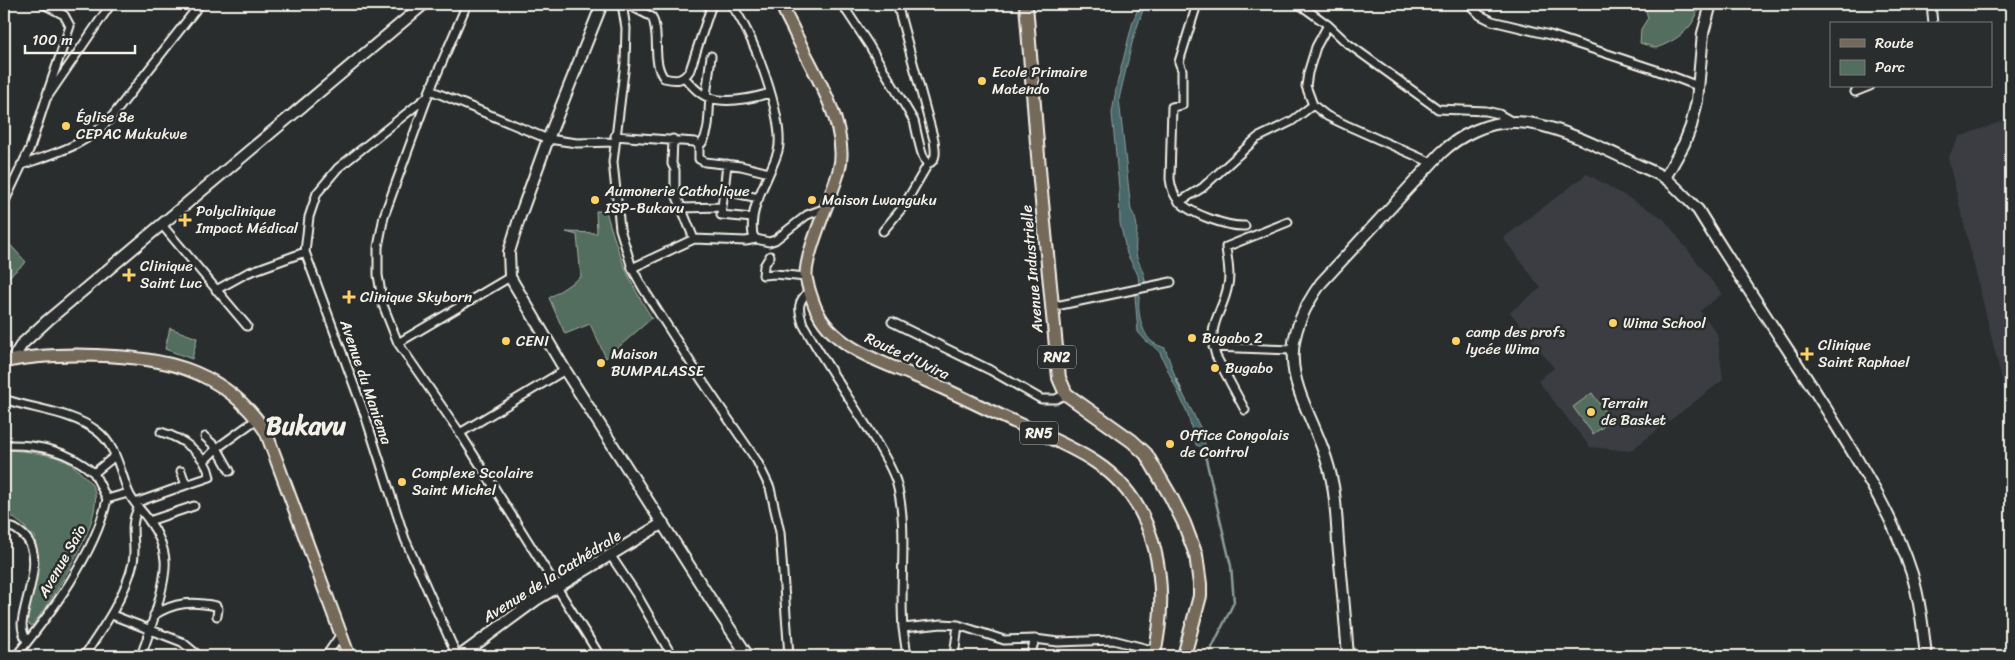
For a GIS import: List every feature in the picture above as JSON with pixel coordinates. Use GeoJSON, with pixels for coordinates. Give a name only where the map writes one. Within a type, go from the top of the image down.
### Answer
{"type":"FeatureCollection","features":[{"type":"Feature","properties":{"kind":"highway","name":"Avenue Industrielle"},"geometry":{"type":"LineString","coordinates":[[1026,4],[1051,307],[1059,378],[1066,394]]}},
{"type":"Feature","properties":{"kind":"highway"},"geometry":{"type":"LineString","coordinates":[[1066,394],[1132,441],[1146,454],[1184,523],[1196,555],[1200,596],[1184,656]]}},
{"type":"Feature","properties":{"kind":"main road","name":"Route d'Uvira"},"geometry":{"type":"LineString","coordinates":[[782,4],[828,100],[836,122],[841,151],[841,163],[810,254],[806,277],[818,313],[837,336],[849,346],[1056,441],[1096,462],[1118,481],[1136,504],[1148,525],[1158,566],[1161,584],[1160,622],[1155,654]]}},
{"type":"Feature","properties":{"kind":"main road"},"geometry":{"type":"LineString","coordinates":[[8,361],[78,355],[107,356],[166,363],[187,369],[232,393],[257,419],[272,447],[341,634],[347,656]]}},
{"type":"Feature","properties":{"kind":"street"},"geometry":{"type":"LineString","coordinates":[[4,203],[30,148],[52,74],[70,26],[64,16],[43,4]]}},
{"type":"Feature","properties":{"kind":"street"},"geometry":{"type":"LineString","coordinates":[[46,99],[111,4]]}},
{"type":"Feature","properties":{"kind":"street"},"geometry":{"type":"LineString","coordinates":[[21,165],[79,144],[100,130],[112,118],[200,4]]}},
{"type":"Feature","properties":{"kind":"street"},"geometry":{"type":"LineString","coordinates":[[8,361],[22,344],[48,320],[424,4]]}},
{"type":"Feature","properties":{"kind":"street"},"geometry":{"type":"LineString","coordinates":[[467,4],[429,93],[384,216],[378,247],[378,275],[383,306],[398,344],[460,433],[600,656]]}},
{"type":"Feature","properties":{"kind":"street"},"geometry":{"type":"LineString","coordinates":[[609,4],[602,4],[548,139],[520,216],[509,252],[510,277],[565,370],[748,656]]}},
{"type":"Feature","properties":{"kind":"street"},"geometry":{"type":"LineString","coordinates":[[622,4],[626,28],[625,63],[613,162],[620,228],[632,268],[703,382],[757,461],[770,488],[780,532],[789,656]]}},
{"type":"Feature","properties":{"kind":"street"},"geometry":{"type":"LineString","coordinates":[[627,4],[652,17],[656,28],[658,65],[664,78],[673,80],[685,78],[690,70],[712,4]]}},
{"type":"Feature","properties":{"kind":"street"},"geometry":{"type":"LineString","coordinates":[[730,4],[738,12],[747,29],[776,109],[779,137],[778,150],[752,218],[753,235],[756,239]]}},
{"type":"Feature","properties":{"kind":"street"},"geometry":{"type":"LineString","coordinates":[[842,4],[869,45],[914,121],[922,157],[928,164]]}},
{"type":"Feature","properties":{"kind":"street"},"geometry":{"type":"LineString","coordinates":[[883,231],[903,207],[928,164],[931,163],[936,154],[934,140],[897,4]]}},
{"type":"Feature","properties":{"kind":"street"},"geometry":{"type":"LineString","coordinates":[[1197,4],[1179,62],[1182,70],[1182,105],[1172,107],[1171,189],[1179,202],[1204,217],[1238,227],[1246,226]]}},
{"type":"Feature","properties":{"kind":"street"},"geometry":{"type":"LineString","coordinates":[[1298,4],[1328,25],[1347,43],[1438,109],[1486,111],[1499,114],[1513,122]]}},
{"type":"Feature","properties":{"kind":"street"},"geometry":{"type":"LineString","coordinates":[[1469,4],[1480,15],[1492,21],[1550,35],[1698,86]]}},
{"type":"Feature","properties":{"kind":"street"},"geometry":{"type":"LineString","coordinates":[[1665,178],[1681,151],[1691,126],[1698,86],[1703,33],[1711,4]]}},
{"type":"Feature","properties":{"kind":"street"},"geometry":{"type":"LineString","coordinates":[[1931,4],[1933,22]]}},
{"type":"Feature","properties":{"kind":"street"},"geometry":{"type":"LineString","coordinates":[[1328,25],[1316,47],[1308,74],[1306,86],[1313,105],[1327,116],[1432,163]]}},
{"type":"Feature","properties":{"kind":"street"},"geometry":{"type":"LineString","coordinates":[[699,146],[706,134],[711,56]]}},
{"type":"Feature","properties":{"kind":"street"},"geometry":{"type":"LineString","coordinates":[[685,78],[698,91],[708,97],[726,100],[770,93]]}},
{"type":"Feature","properties":{"kind":"street"},"geometry":{"type":"LineString","coordinates":[[1855,92],[1865,88]]}},
{"type":"Feature","properties":{"kind":"street"},"geometry":{"type":"LineString","coordinates":[[429,93],[548,139],[577,143],[615,139],[673,139],[695,142],[699,146],[700,159],[769,173]]}},
{"type":"Feature","properties":{"kind":"street","name":"Avenue du Maniema"},"geometry":{"type":"LineString","coordinates":[[429,93],[338,168],[317,193],[309,217],[305,252],[365,415],[405,539],[458,656]]}},
{"type":"Feature","properties":{"kind":"street"},"geometry":{"type":"LineString","coordinates":[[1179,202],[1202,188],[1257,138],[1292,121],[1313,105]]}},
{"type":"Feature","properties":{"kind":"street"},"geometry":{"type":"LineString","coordinates":[[1348,656],[1334,488],[1324,456],[1298,392],[1294,372],[1293,350],[1300,319],[1321,283],[1451,144],[1468,133],[1513,122],[1538,125],[1576,138],[1665,178],[1698,210],[1855,454],[1880,500],[1898,536],[1912,575],[1919,603],[1926,656]]}},
{"type":"Feature","properties":{"kind":"street"},"geometry":{"type":"LineString","coordinates":[[673,139],[672,164],[675,170],[674,186],[684,218],[694,239]]}},
{"type":"Feature","properties":{"kind":"street"},"geometry":{"type":"LineString","coordinates":[[727,164],[721,215],[752,218]]}},
{"type":"Feature","properties":{"kind":"street"},"geometry":{"type":"LineString","coordinates":[[724,191],[759,198]]}},
{"type":"Feature","properties":{"kind":"street"},"geometry":{"type":"LineString","coordinates":[[682,208],[721,207]]}},
{"type":"Feature","properties":{"kind":"street"},"geometry":{"type":"LineString","coordinates":[[632,268],[694,239],[746,241],[756,239],[769,242],[775,240],[807,215],[826,208]]}},
{"type":"Feature","properties":{"kind":"street"},"geometry":{"type":"LineString","coordinates":[[1245,410],[1213,347],[1214,323],[1229,283],[1226,246],[1288,222]]}},
{"type":"Feature","properties":{"kind":"street"},"geometry":{"type":"LineString","coordinates":[[162,225],[247,326]]}},
{"type":"Feature","properties":{"kind":"street"},"geometry":{"type":"LineString","coordinates":[[216,290],[247,273],[305,252]]}},
{"type":"Feature","properties":{"kind":"street"},"geometry":{"type":"LineString","coordinates":[[770,256],[764,266],[764,275],[775,274],[806,277]]}},
{"type":"Feature","properties":{"kind":"street"},"geometry":{"type":"LineString","coordinates":[[398,344],[510,277]]}},
{"type":"Feature","properties":{"kind":"street"},"geometry":{"type":"LineString","coordinates":[[1051,307],[1129,289],[1171,282]]}},
{"type":"Feature","properties":{"kind":"street"},"geometry":{"type":"LineString","coordinates":[[810,290],[801,298],[800,312],[803,324],[872,436],[896,480],[901,517],[904,565],[901,601],[908,656]]}},
{"type":"Feature","properties":{"kind":"street"},"geometry":{"type":"LineString","coordinates":[[892,322],[990,370],[1042,399],[1056,399],[1066,394]]}},
{"type":"Feature","properties":{"kind":"street"},"geometry":{"type":"LineString","coordinates":[[1213,347],[1293,350]]}},
{"type":"Feature","properties":{"kind":"street"},"geometry":{"type":"LineString","coordinates":[[460,433],[565,370]]}},
{"type":"Feature","properties":{"kind":"street"},"geometry":{"type":"LineString","coordinates":[[4,399],[59,413],[82,422],[99,432],[115,456],[128,493],[136,506],[150,521],[163,549],[165,562],[163,582],[142,656]]}},
{"type":"Feature","properties":{"kind":"street"},"geometry":{"type":"LineString","coordinates":[[205,460],[217,448],[257,419]]}},
{"type":"Feature","properties":{"kind":"street"},"geometry":{"type":"LineString","coordinates":[[136,506],[210,477],[205,460],[174,436],[161,432]]}},
{"type":"Feature","properties":{"kind":"street"},"geometry":{"type":"LineString","coordinates":[[205,438],[217,448],[230,471]]}},
{"type":"Feature","properties":{"kind":"street"},"geometry":{"type":"LineString","coordinates":[[4,445],[42,446],[58,451],[84,464],[94,473],[107,499],[128,493]]}},
{"type":"Feature","properties":{"kind":"street"},"geometry":{"type":"LineString","coordinates":[[94,473],[115,456]]}},
{"type":"Feature","properties":{"kind":"street"},"geometry":{"type":"LineString","coordinates":[[181,471],[186,485]]}},
{"type":"Feature","properties":{"kind":"street","name":"Avenue Saïo"},"geometry":{"type":"LineString","coordinates":[[16,656],[72,577],[94,538],[107,499]]}},
{"type":"Feature","properties":{"kind":"street"},"geometry":{"type":"LineString","coordinates":[[84,656],[112,615],[133,564],[133,523],[136,506]]}},
{"type":"Feature","properties":{"kind":"street"},"geometry":{"type":"LineString","coordinates":[[150,521],[194,506]]}},
{"type":"Feature","properties":{"kind":"street","name":"Avenue de la Cathédrale"},"geometry":{"type":"LineString","coordinates":[[458,656],[512,617],[663,523]]}},
{"type":"Feature","properties":{"kind":"street"},"geometry":{"type":"LineString","coordinates":[[4,529],[10,527],[16,529],[26,536],[31,546],[33,579],[22,626],[23,635],[27,642]]}},
{"type":"Feature","properties":{"kind":"street"},"geometry":{"type":"LineString","coordinates":[[611,556],[637,595],[672,656]]}},
{"type":"Feature","properties":{"kind":"street"},"geometry":{"type":"LineString","coordinates":[[154,615],[170,606],[182,603],[216,606],[218,608],[217,616]]}},
{"type":"Feature","properties":{"kind":"street"},"geometry":{"type":"LineString","coordinates":[[112,615],[182,642],[199,656]]}},
{"type":"Feature","properties":{"kind":"street"},"geometry":{"type":"LineString","coordinates":[[903,628],[942,624],[958,625],[1004,640],[1035,639],[1058,642],[1113,640],[1155,654]]}},
{"type":"Feature","properties":{"kind":"street"},"geometry":{"type":"LineString","coordinates":[[954,656],[958,625]]}},
{"type":"Feature","properties":{"kind":"street"},"geometry":{"type":"LineString","coordinates":[[326,656],[341,634]]}},
{"type":"Feature","properties":{"kind":"street"},"geometry":{"type":"LineString","coordinates":[[1030,656],[1035,639]]}},
{"type":"Feature","properties":{"kind":"shaded area"},"geometry":{"type":"Polygon","coordinates":[[[2011,118],[2011,417],[1948,158],[1959,137],[2011,118]]]}},
{"type":"Feature","properties":{"kind":"shaded area","name":"Wima School"},"geometry":{"type":"Polygon","coordinates":[[[1587,174],[1663,218],[1722,294],[1700,311],[1717,333],[1723,380],[1630,451],[1590,447],[1538,381],[1554,368],[1510,312],[1541,288],[1503,238],[1587,174]]]}},
{"type":"Feature","properties":{"kind":"green space"},"geometry":{"type":"Polygon","coordinates":[[[1644,4],[1699,4],[1690,26],[1678,37],[1656,48],[1640,43],[1641,29],[1648,18],[1644,4]]]}},
{"type":"Feature","properties":{"kind":"green space"},"geometry":{"type":"Polygon","coordinates":[[[596,211],[606,211],[624,266],[636,292],[652,318],[606,358],[590,324],[565,334],[549,298],[581,277],[577,235],[566,232],[597,233],[596,211]]]}},
{"type":"Feature","properties":{"kind":"green space"},"geometry":{"type":"Polygon","coordinates":[[[4,238],[26,262],[4,281],[4,238]]]}},
{"type":"Feature","properties":{"kind":"green space"},"geometry":{"type":"Polygon","coordinates":[[[170,328],[197,338],[192,359],[165,349],[170,328]]]}},
{"type":"Feature","properties":{"kind":"green space","name":"Terrain de Basket"},"geometry":{"type":"Polygon","coordinates":[[[1592,393],[1611,421],[1593,434],[1573,407],[1592,393]]]}},
{"type":"Feature","properties":{"kind":"green space"},"geometry":{"type":"Polygon","coordinates":[[[8,450],[41,454],[65,461],[86,478],[92,485],[95,493],[95,507],[83,542],[62,581],[32,626],[26,622],[38,570],[35,536],[28,533],[25,527],[4,510],[4,469],[8,450]]]}},
{"type":"Feature","properties":{"kind":"water"},"geometry":{"type":"Polygon","coordinates":[[[1140,4],[1145,4],[1133,39],[1119,99],[1131,210],[1137,228],[1137,258],[1145,280],[1139,299],[1139,312],[1147,337],[1165,348],[1177,382],[1203,433],[1207,457],[1204,458],[1202,447],[1196,445],[1187,412],[1160,353],[1138,332],[1135,296],[1139,284],[1138,275],[1127,254],[1120,223],[1119,188],[1112,113],[1117,84],[1133,21],[1140,4]]]}},
{"type":"Feature","properties":{"kind":"waterway"},"geometry":{"type":"LineString","coordinates":[[1176,379],[1182,392]]}},
{"type":"Feature","properties":{"kind":"waterway"},"geometry":{"type":"LineString","coordinates":[[1205,455],[1231,566],[1234,602],[1208,656]]}},
{"type":"Feature","properties":{"kind":"place","name":"Ecole Primaire Matendo"},"geometry":{"type":"Point","coordinates":[982,81]}},
{"type":"Feature","properties":{"kind":"place","name":"Église 8e CEPAC Mukukwe"},"geometry":{"type":"Point","coordinates":[66,126]}},
{"type":"Feature","properties":{"kind":"place","name":"Aumonerie Catholique ISP-Bukavu"},"geometry":{"type":"Point","coordinates":[595,200]}},
{"type":"Feature","properties":{"kind":"place","name":"Maison Lwanguku"},"geometry":{"type":"Point","coordinates":[812,200]}},
{"type":"Feature","properties":{"kind":"place","name":"Polyclinique Impact Médical"},"geometry":{"type":"Point","coordinates":[185,220]}},
{"type":"Feature","properties":{"kind":"place","name":"Clinique Saint Luc"},"geometry":{"type":"Point","coordinates":[129,275]}},
{"type":"Feature","properties":{"kind":"place","name":"Clinique Skyborn"},"geometry":{"type":"Point","coordinates":[349,297]}},
{"type":"Feature","properties":{"kind":"place","name":"Wima School"},"geometry":{"type":"Point","coordinates":[1613,323]}},
{"type":"Feature","properties":{"kind":"place","name":"Bugabo 2"},"geometry":{"type":"Point","coordinates":[1192,338]}},
{"type":"Feature","properties":{"kind":"place","name":"CENI"},"geometry":{"type":"Point","coordinates":[506,341]}},
{"type":"Feature","properties":{"kind":"place","name":"camp des profs lycée Wima"},"geometry":{"type":"Point","coordinates":[1456,341]}},
{"type":"Feature","properties":{"kind":"place","name":"Clinique Saint Raphael"},"geometry":{"type":"Point","coordinates":[1807,354]}},
{"type":"Feature","properties":{"kind":"place","name":"Maison BUMPALASSE"},"geometry":{"type":"Point","coordinates":[601,363]}},
{"type":"Feature","properties":{"kind":"place","name":"Bugabo"},"geometry":{"type":"Point","coordinates":[1215,368]}},
{"type":"Feature","properties":{"kind":"place","name":"Terrain de Basket"},"geometry":{"type":"Point","coordinates":[1591,412]}},
{"type":"Feature","properties":{"kind":"place","name":"Office Congolais de Control"},"geometry":{"type":"Point","coordinates":[1170,444]}},
{"type":"Feature","properties":{"kind":"place","name":"Complexe Scolaire Saint Michel"},"geometry":{"type":"Point","coordinates":[402,482]}},
{"type":"Feature","properties":{"kind":"district","name":"Bukavu"},"geometry":{"type":"Point","coordinates":[306,425]}}]}
